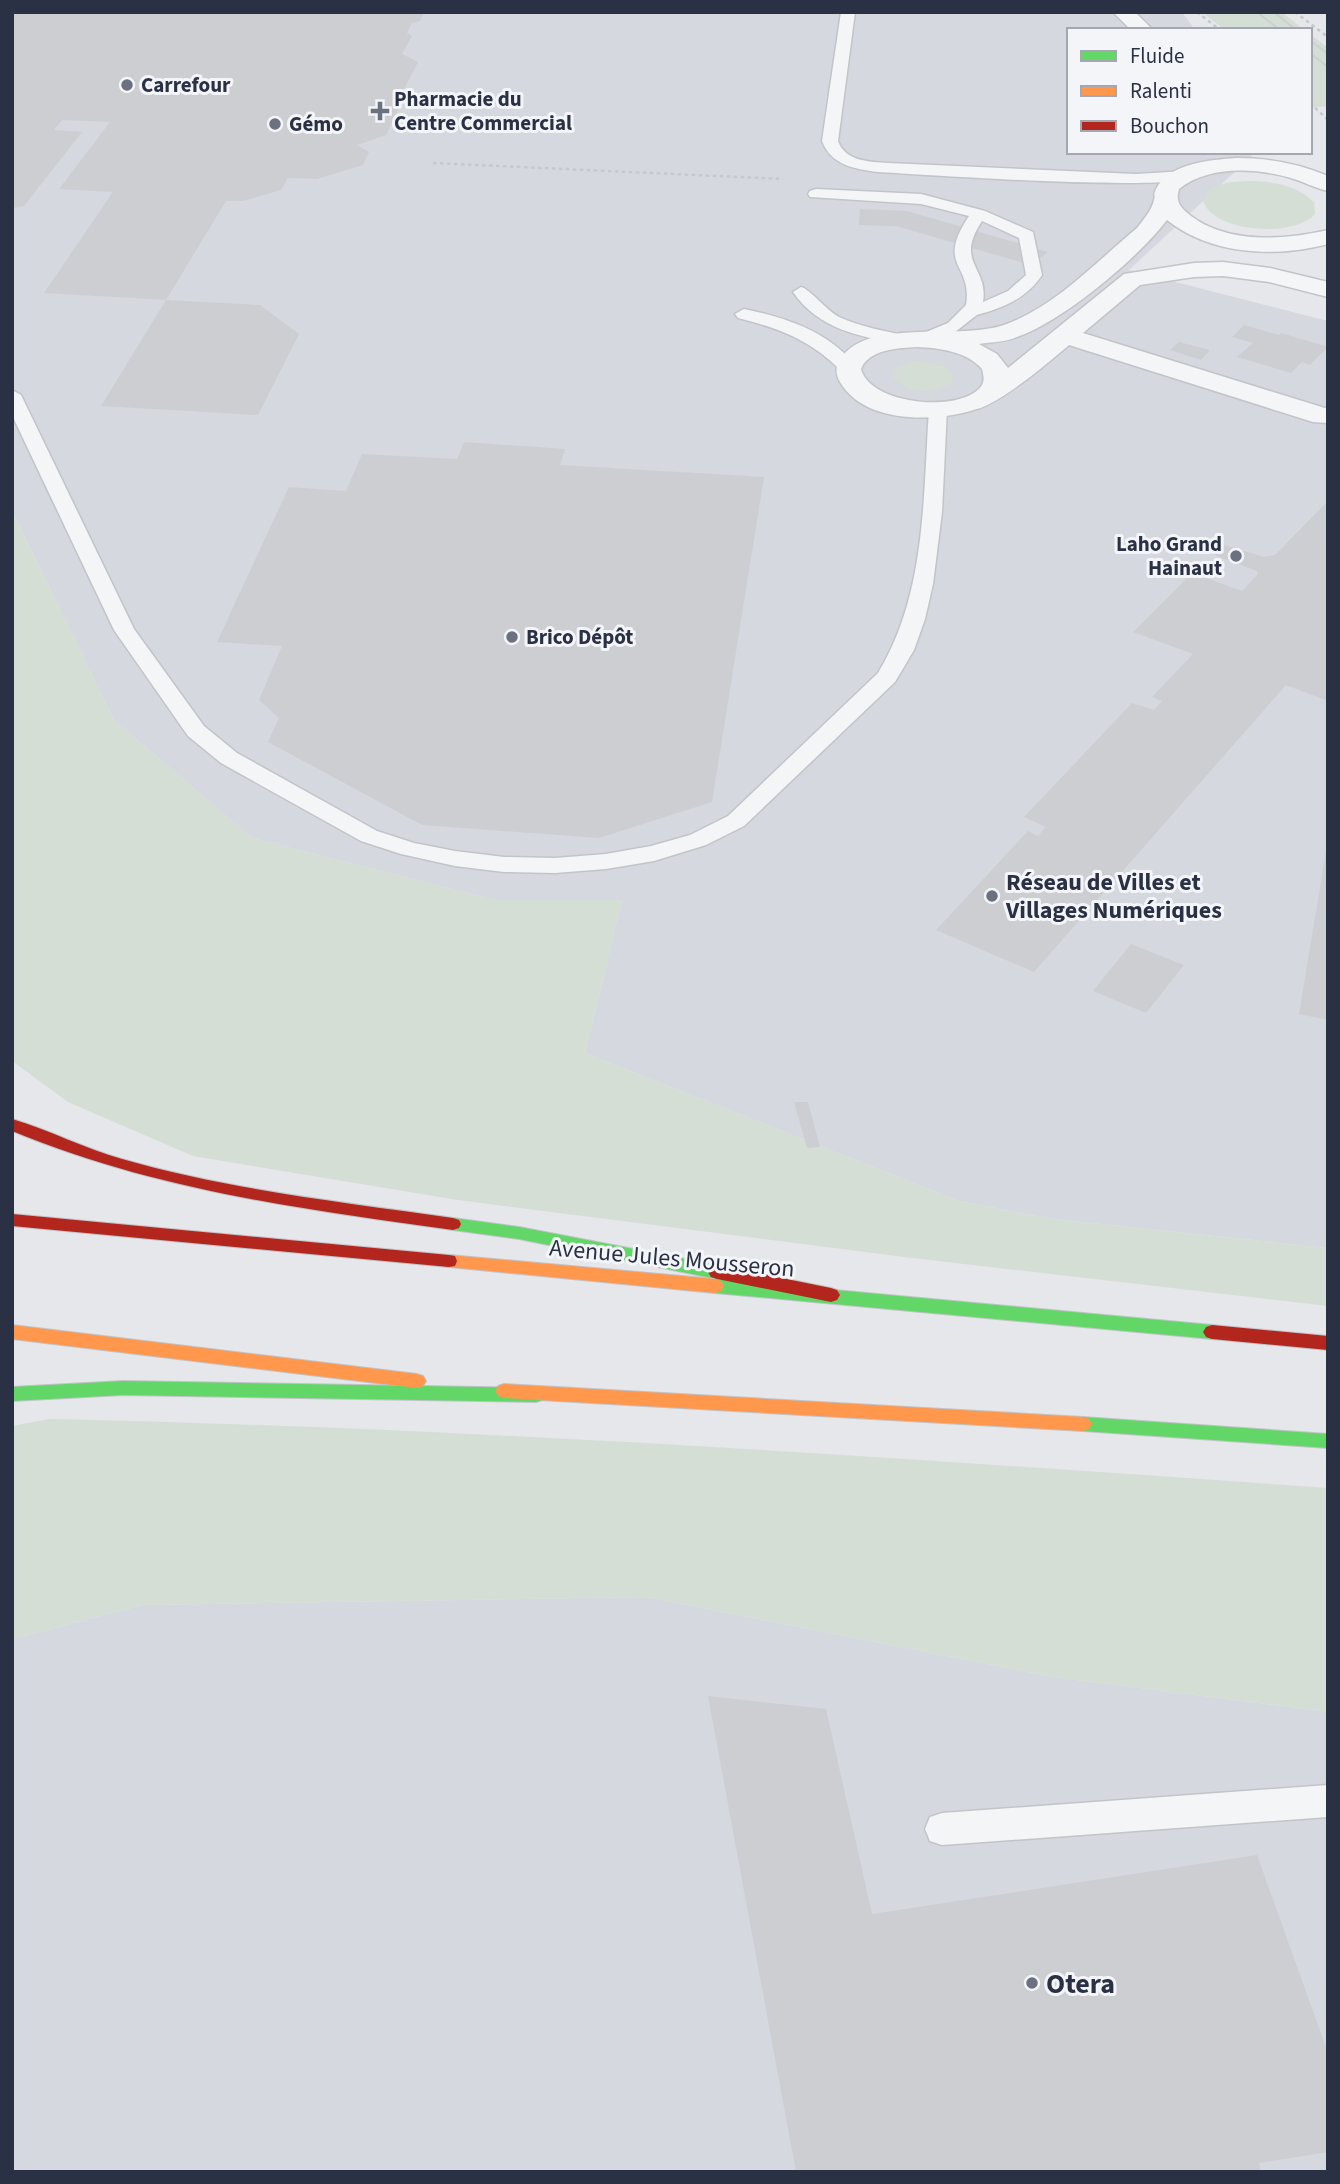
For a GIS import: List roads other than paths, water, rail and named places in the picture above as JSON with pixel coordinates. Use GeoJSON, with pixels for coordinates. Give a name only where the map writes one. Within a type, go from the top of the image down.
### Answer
{"type":"FeatureCollection","features":[{"type":"Feature","properties":{"kind":"main road"},"geometry":{"type":"LineString","coordinates":[[12,1125],[62,1148],[160,1178],[242,1194],[519,1233],[831,1295]]}},
{"type":"Feature","properties":{"kind":"main road","name":"Avenue Jules Mousseron"},"geometry":{"type":"LineString","coordinates":[[12,1220],[1328,1343]]}},
{"type":"Feature","properties":{"kind":"main road"},"geometry":{"type":"LineString","coordinates":[[12,1332],[536,1395]]}},
{"type":"Feature","properties":{"kind":"main road"},"geometry":{"type":"LineString","coordinates":[[12,1394],[136,1388],[536,1395],[1147,1428],[1328,1441]]}},
{"type":"Feature","properties":{"kind":"street"},"geometry":{"type":"LineString","coordinates":[[1123,12],[1141,28]]}},
{"type":"Feature","properties":{"kind":"street"},"geometry":{"type":"LineString","coordinates":[[1264,244],[1180,259],[1133,279],[1065,336],[972,402],[937,410],[906,408],[870,397],[854,384],[849,369],[853,360],[862,352],[876,345],[1008,332],[1051,312],[1145,233],[1166,201],[1166,193],[1171,185],[1186,176],[1250,159],[1328,184]]}},
{"type":"Feature","properties":{"kind":"street"},"geometry":{"type":"LineString","coordinates":[[1166,201],[1179,219],[1201,231],[1231,240],[1294,244],[1328,250]]}},
{"type":"Feature","properties":{"kind":"street"},"geometry":{"type":"LineString","coordinates":[[1294,244],[1328,237]]}},
{"type":"Feature","properties":{"kind":"street"},"geometry":{"type":"LineString","coordinates":[[1133,279],[1194,270],[1223,269],[1270,275],[1328,290]]}},
{"type":"Feature","properties":{"kind":"street"},"geometry":{"type":"LineString","coordinates":[[1065,336],[1322,416]]}},
{"type":"Feature","properties":{"kind":"street"},"geometry":{"type":"LineString","coordinates":[[924,340],[971,350],[990,362],[997,377],[990,391]]}},
{"type":"Feature","properties":{"kind":"lane"},"geometry":{"type":"LineString","coordinates":[[849,12],[830,141],[834,151],[846,159],[867,166],[909,169],[1128,178],[1186,176]]}},
{"type":"Feature","properties":{"kind":"lane"},"geometry":{"type":"LineString","coordinates":[[801,292],[812,308],[834,321],[924,340],[950,330],[971,312],[1001,303],[1030,282],[1034,275],[1027,235],[979,214],[921,198],[816,194]]}},
{"type":"Feature","properties":{"kind":"lane"},"geometry":{"type":"LineString","coordinates":[[971,312],[976,295],[961,251],[962,243],[979,214]]}},
{"type":"Feature","properties":{"kind":"lane"},"geometry":{"type":"LineString","coordinates":[[744,314],[771,320],[818,340],[835,352],[849,369]]}},
{"type":"Feature","properties":{"kind":"lane"},"geometry":{"type":"LineString","coordinates":[[12,395],[124,630],[189,722],[213,746],[229,758],[369,836],[390,844],[415,852],[471,862],[573,864],[647,856],[722,830],[736,821],[887,677],[904,650],[927,566],[937,410]]}},
{"type":"Feature","properties":{"kind":"lane"},"geometry":{"type":"LineString","coordinates":[[942,1829],[1328,1801]]}},
{"type":"Feature","properties":{"kind":"tram line"},"geometry":{"type":"LineString","coordinates":[[1257,12],[1277,28]]}},
{"type":"Feature","properties":{"kind":"tram line"},"geometry":{"type":"LineString","coordinates":[[1274,12],[1294,28]]}},
{"type":"Feature","properties":{"kind":"tram line"},"geometry":{"type":"LineString","coordinates":[[1312,42],[1328,54]]}},
{"type":"Feature","properties":{"kind":"tram line"},"geometry":{"type":"LineString","coordinates":[[1312,55],[1328,67]]}},
{"type":"Feature","properties":{"kind":"place","name":"Carrefour"},"geometry":{"type":"Point","coordinates":[127,85]}},
{"type":"Feature","properties":{"kind":"place","name":"Pharmacie du Centre Commercial"},"geometry":{"type":"Point","coordinates":[380,111]}},
{"type":"Feature","properties":{"kind":"place","name":"Gémo"},"geometry":{"type":"Point","coordinates":[275,124]}},
{"type":"Feature","properties":{"kind":"place","name":"Laho Grand Hainaut"},"geometry":{"type":"Point","coordinates":[1236,556]}},
{"type":"Feature","properties":{"kind":"place","name":"Brico Dépôt"},"geometry":{"type":"Point","coordinates":[512,637]}},
{"type":"Feature","properties":{"kind":"place","name":"Réseau de Villes et Villages Numériques"},"geometry":{"type":"Point","coordinates":[992,896]}},
{"type":"Feature","properties":{"kind":"place","name":"Otera"},"geometry":{"type":"Point","coordinates":[1032,1983]}}]}
